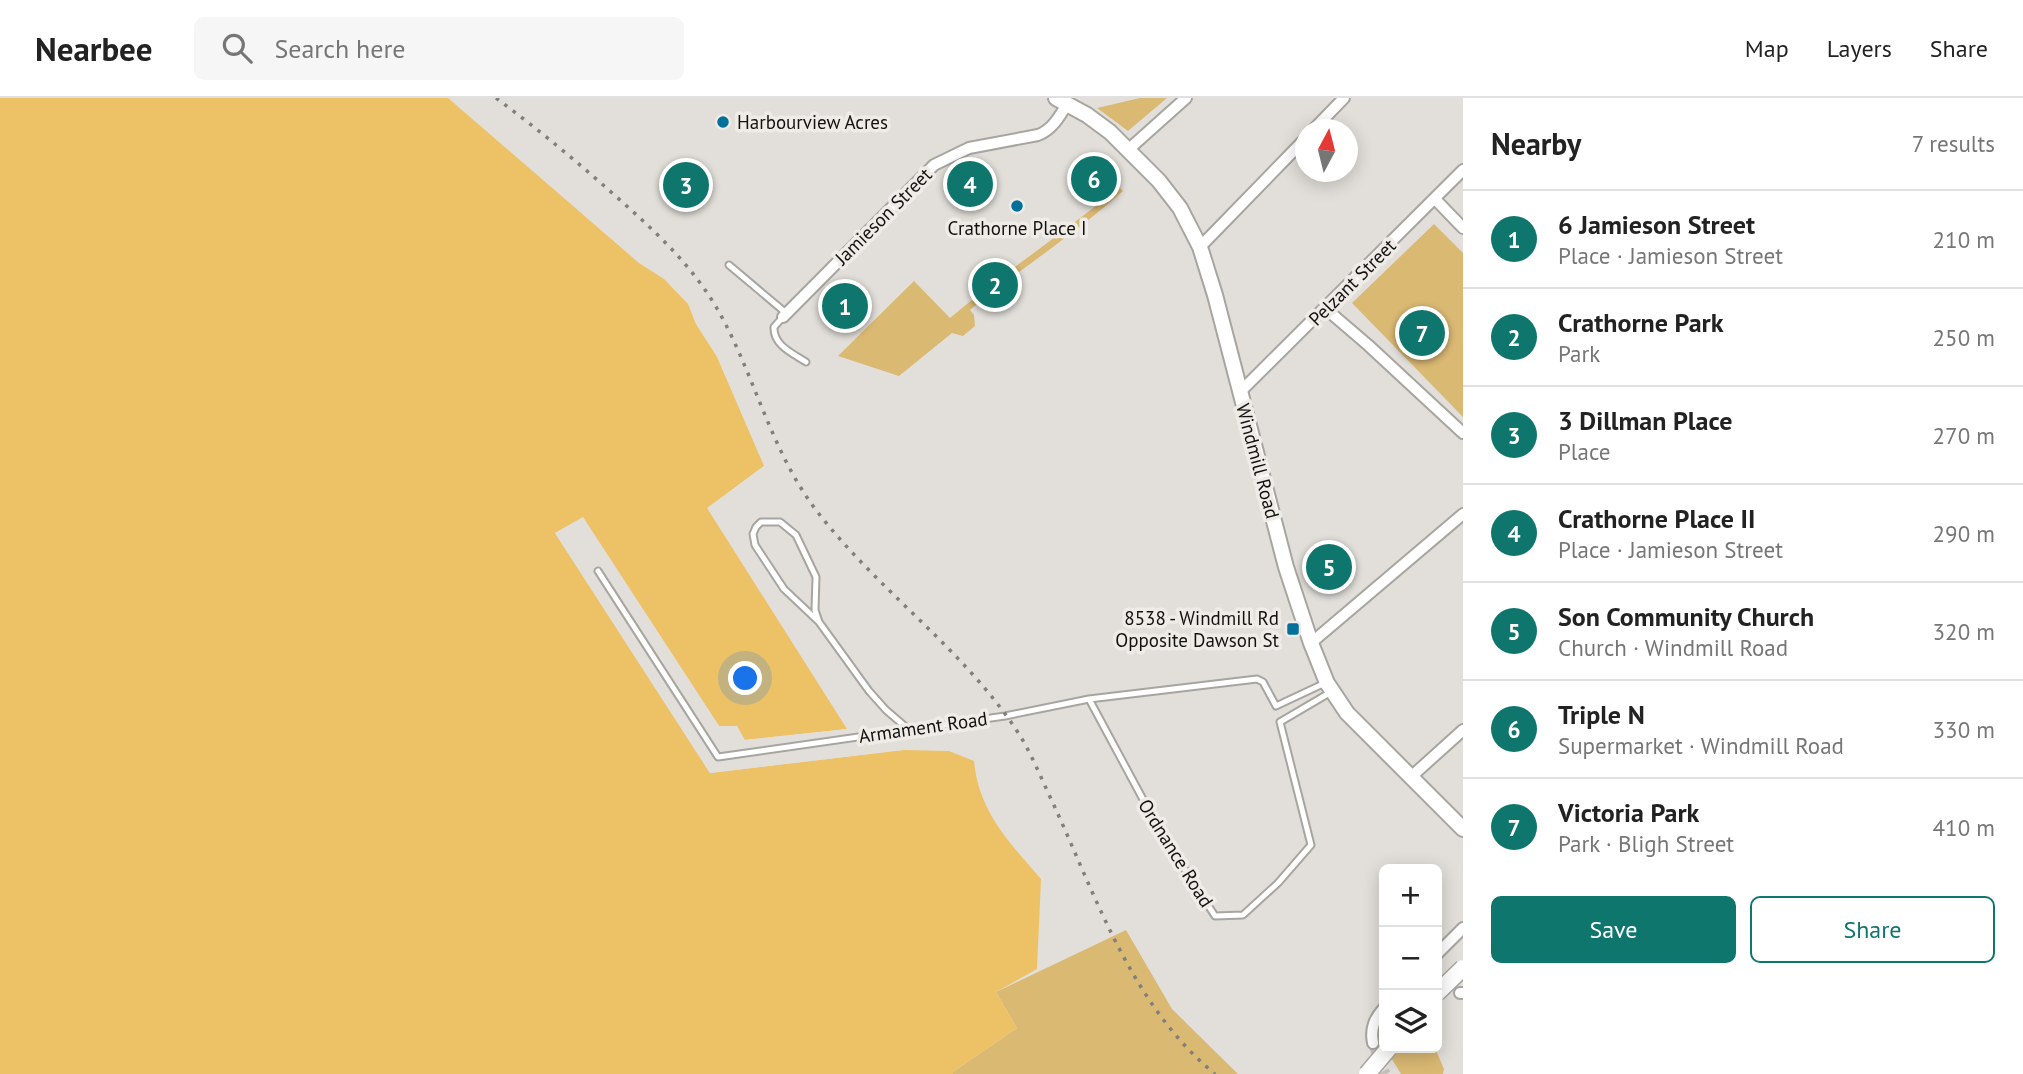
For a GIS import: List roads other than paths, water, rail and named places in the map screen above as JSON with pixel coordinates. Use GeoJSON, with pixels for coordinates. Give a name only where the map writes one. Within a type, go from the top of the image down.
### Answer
{"type":"FeatureCollection","features":[{"type":"Feature","properties":{"kind":"main road","name":"Windmill Road"},"geometry":{"type":"LineString","coordinates":[[1062,101],[1087,115],[1129,149],[1180,208],[1200,247],[1215,295],[1286,567],[1311,643],[1329,687],[1347,713],[1463,829]]}},
{"type":"Feature","properties":{"kind":"main road"},"geometry":{"type":"LineString","coordinates":[[1440,990],[1463,968]]}},
{"type":"Feature","properties":{"kind":"main road"},"geometry":{"type":"LineString","coordinates":[[1367,1074],[1385,1053]]}},
{"type":"Feature","properties":{"kind":"street"},"geometry":{"type":"LineString","coordinates":[[1129,149],[1186,98]]}},
{"type":"Feature","properties":{"kind":"street"},"geometry":{"type":"LineString","coordinates":[[1324,119],[1344,98]]}},
{"type":"Feature","properties":{"kind":"street","name":"Jamieson Street"},"geometry":{"type":"LineString","coordinates":[[784,315],[934,165],[969,148],[1045,132],[1058,118],[1062,101]]}},
{"type":"Feature","properties":{"kind":"street"},"geometry":{"type":"LineString","coordinates":[[1200,247],[1295,149]]}},
{"type":"Feature","properties":{"kind":"street","name":"Pelzant Street"},"geometry":{"type":"LineString","coordinates":[[1240,392],[1463,170]]}},
{"type":"Feature","properties":{"kind":"street"},"geometry":{"type":"LineString","coordinates":[[1435,199],[1463,228]]}},
{"type":"Feature","properties":{"kind":"street"},"geometry":{"type":"LineString","coordinates":[[1326,309],[1463,433]]}},
{"type":"Feature","properties":{"kind":"street"},"geometry":{"type":"LineString","coordinates":[[1311,643],[1463,514]]}},
{"type":"Feature","properties":{"kind":"street"},"geometry":{"type":"LineString","coordinates":[[1412,776],[1463,730]]}},
{"type":"Feature","properties":{"kind":"street"},"geometry":{"type":"LineString","coordinates":[[1442,949],[1463,928]]}},
{"type":"Feature","properties":{"kind":"street"},"geometry":{"type":"LineString","coordinates":[[1373,1043],[1371,1030],[1379,1015]]}},
{"type":"Feature","properties":{"kind":"lane"},"geometry":{"type":"LineString","coordinates":[[729,265],[784,315],[773,328],[776,339],[782,347],[806,362]]}},
{"type":"Feature","properties":{"kind":"lane"},"geometry":{"type":"LineString","coordinates":[[819,622],[815,610],[816,577],[796,534],[780,522],[761,522],[753,534],[755,545],[784,589],[819,622],[869,691],[908,729]]}},
{"type":"Feature","properties":{"kind":"lane","name":"Armament Road"},"geometry":{"type":"LineString","coordinates":[[597,571],[718,757],[1005,716],[1088,699],[1257,679],[1263,682],[1276,706]]}},
{"type":"Feature","properties":{"kind":"lane"},"geometry":{"type":"LineString","coordinates":[[1276,706],[1329,687]]}},
{"type":"Feature","properties":{"kind":"lane"},"geometry":{"type":"LineString","coordinates":[[1280,722],[1329,687]]}},
{"type":"Feature","properties":{"kind":"lane","name":"Ordnance Road"},"geometry":{"type":"LineString","coordinates":[[1088,699],[1160,831],[1215,916],[1243,915],[1278,883],[1311,845],[1276,706]]}},
{"type":"Feature","properties":{"kind":"tunnel"},"geometry":{"type":"LineString","coordinates":[[1373,1043],[1386,1074]]}},
{"type":"Feature","properties":{"kind":"railway"},"geometry":{"type":"LineString","coordinates":[[496,98],[590,173],[672,249],[695,276],[729,330],[774,435],[800,486],[840,539],[973,674],[1019,734],[1101,911],[1138,982],[1160,1016],[1215,1074]]}},
{"type":"Feature","properties":{"kind":"place","name":"Harbourview Acres"},"geometry":{"type":"Point","coordinates":[723,122]}},
{"type":"Feature","properties":{"kind":"place","name":"Triple N"},"geometry":{"type":"Point","coordinates":[1094,179]}},
{"type":"Feature","properties":{"kind":"place","name":"Crathorne Place II"},"geometry":{"type":"Point","coordinates":[970,184]}},
{"type":"Feature","properties":{"kind":"place","name":"3 Dillman Place"},"geometry":{"type":"Point","coordinates":[686,185]}},
{"type":"Feature","properties":{"kind":"place","name":"Crathorne Place I"},"geometry":{"type":"Point","coordinates":[1017,206]}},
{"type":"Feature","properties":{"kind":"place","name":"Crathorne Park"},"geometry":{"type":"Point","coordinates":[995,285]}},
{"type":"Feature","properties":{"kind":"place","name":"6 Jamieson Street"},"geometry":{"type":"Point","coordinates":[845,306]}},
{"type":"Feature","properties":{"kind":"place","name":"Victoria Park"},"geometry":{"type":"Point","coordinates":[1422,333]}},
{"type":"Feature","properties":{"kind":"place","name":"Son Community Church"},"geometry":{"type":"Point","coordinates":[1329,567]}},
{"type":"Feature","properties":{"kind":"place","name":"8538 - Windmill Rd Opposite Dawson St"},"geometry":{"type":"Point","coordinates":[1293,629]}}]}
